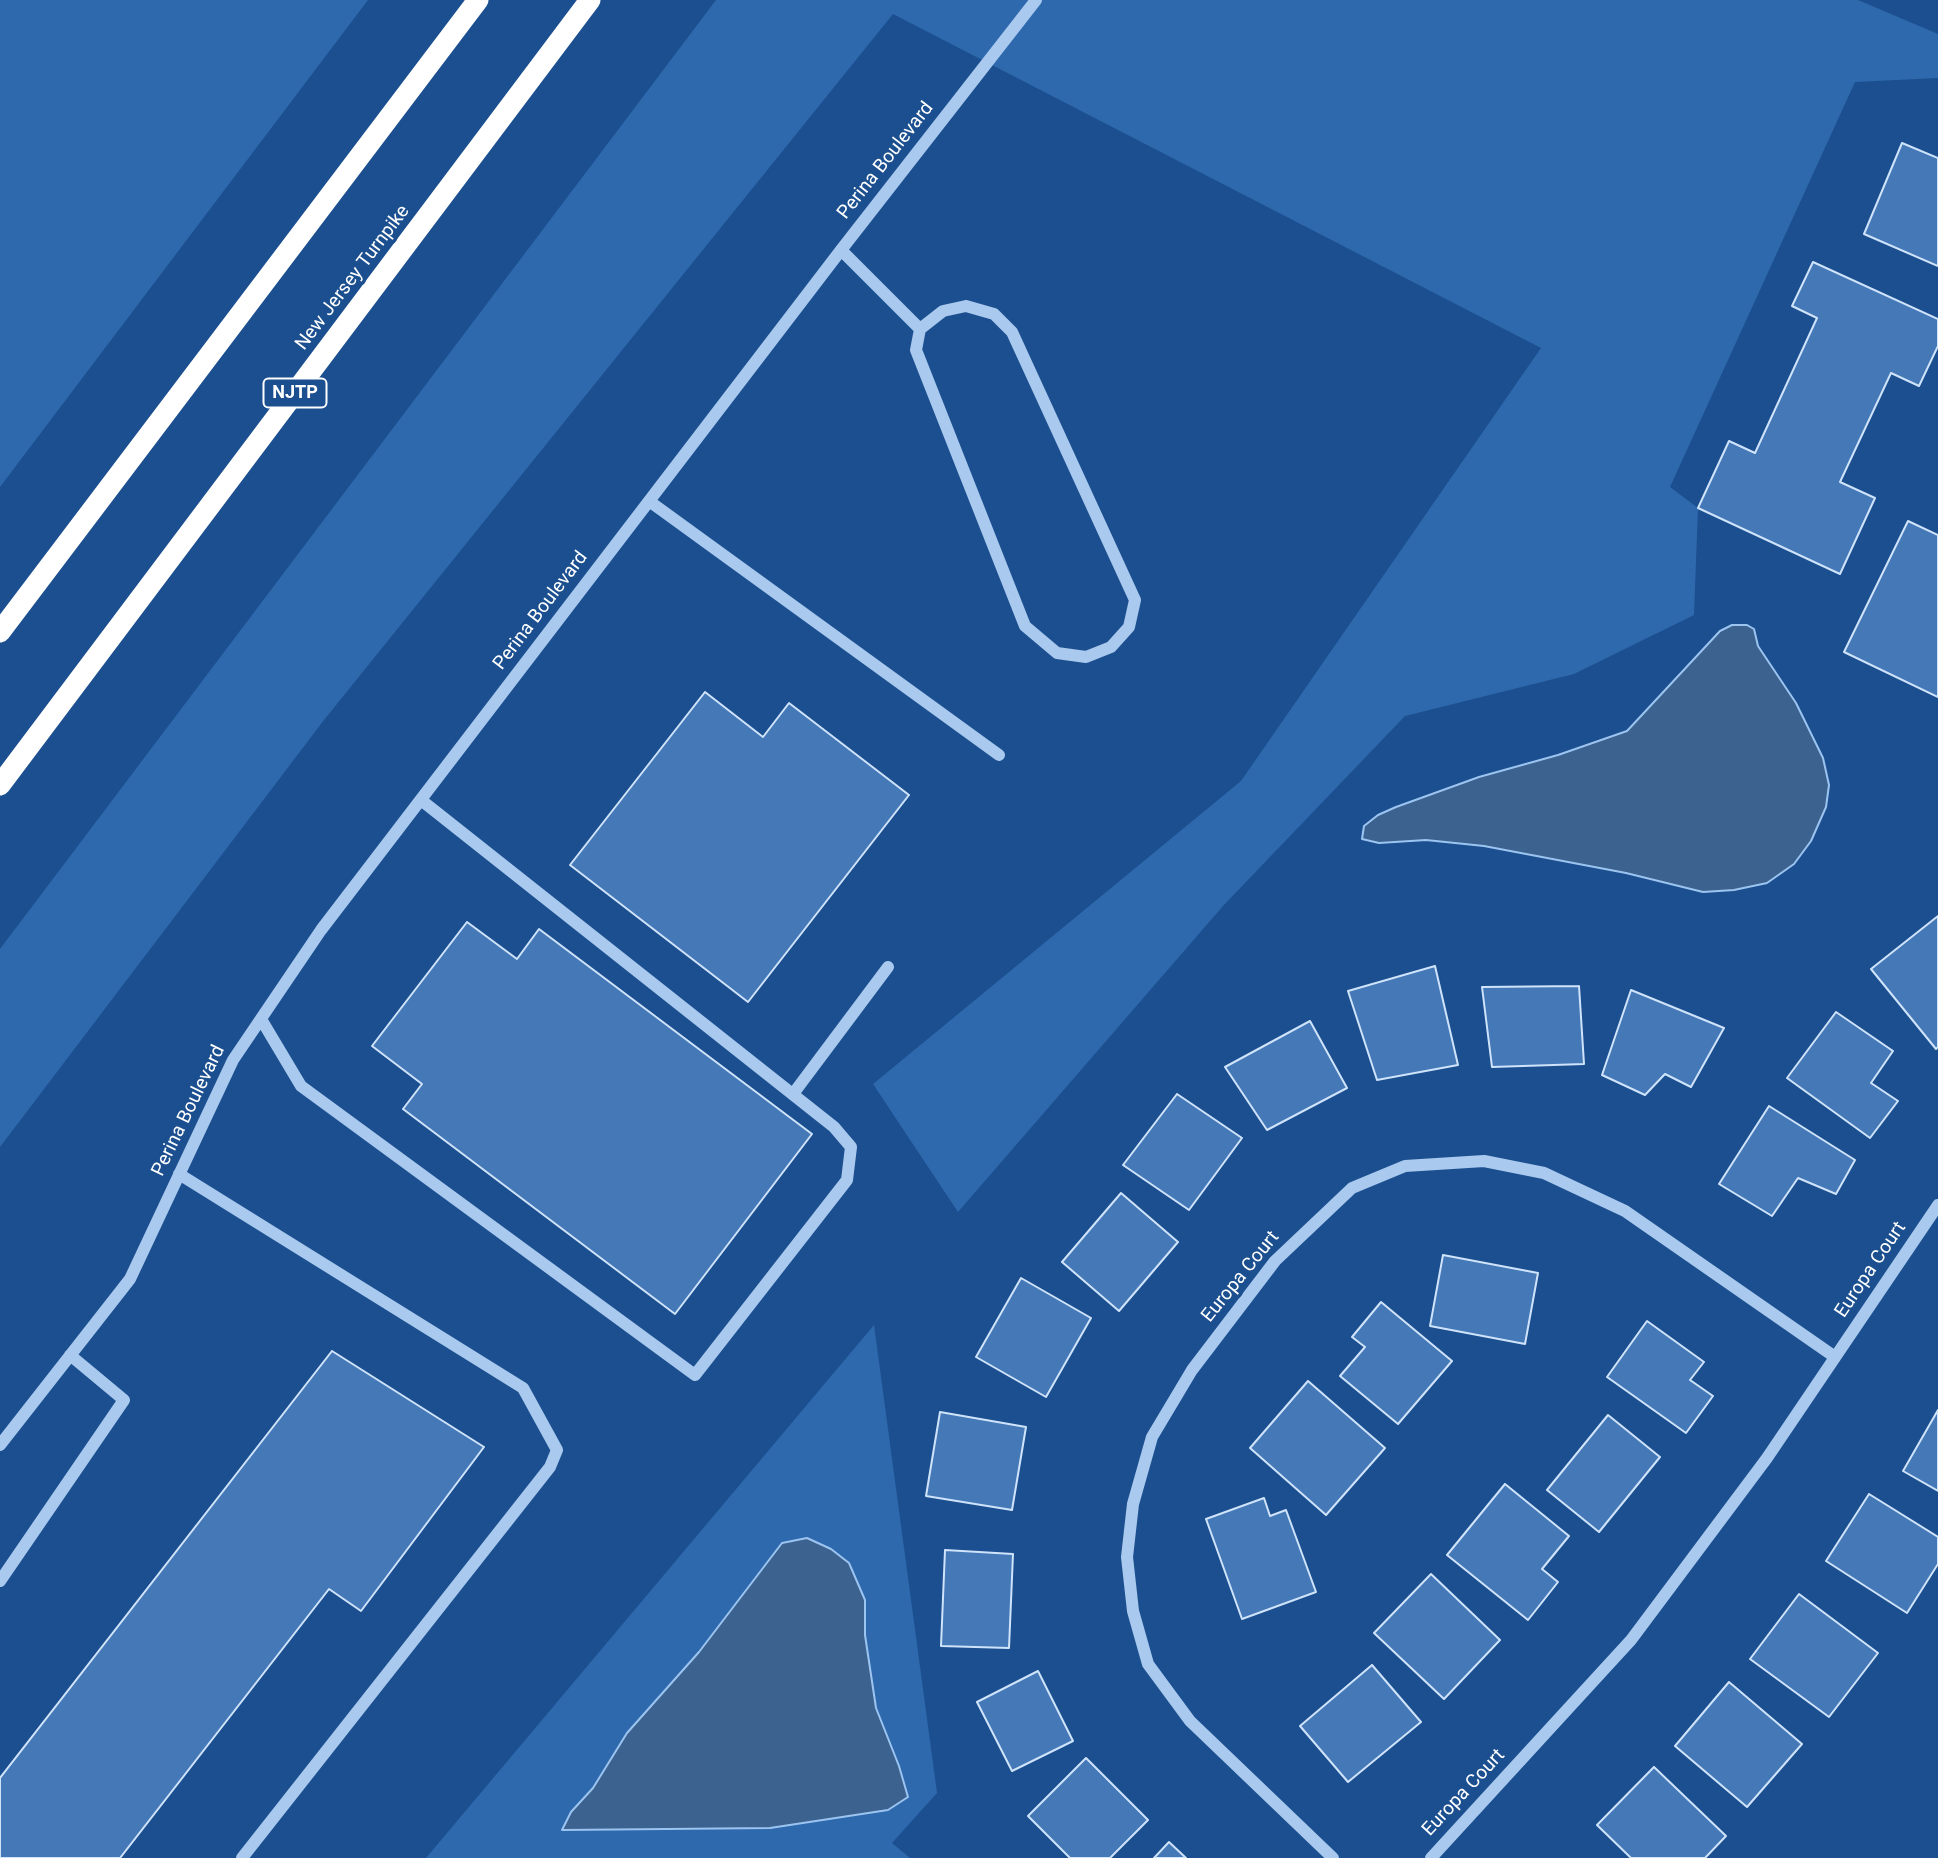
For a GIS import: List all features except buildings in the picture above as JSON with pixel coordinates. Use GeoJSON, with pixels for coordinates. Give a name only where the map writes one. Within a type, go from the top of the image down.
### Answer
{"type":"FeatureCollection","features":[{"type":"Feature","properties":{"kind":"highway"},"geometry":{"type":"LineString","coordinates":[[0,632],[478,0]]}},
{"type":"Feature","properties":{"kind":"highway","name":"New Jersey Turnpike"},"geometry":{"type":"LineString","coordinates":[[0,785],[590,0]]}},
{"type":"Feature","properties":{"kind":"street","name":"Perina Boulevard"},"geometry":{"type":"LineString","coordinates":[[0,1445],[130,1279],[233,1060],[321,930],[841,250],[1036,0]]}},
{"type":"Feature","properties":{"kind":"street"},"geometry":{"type":"LineString","coordinates":[[841,250],[920,329]]}},
{"type":"Feature","properties":{"kind":"street"},"geometry":{"type":"LineString","coordinates":[[966,306],[994,314],[1012,332],[1135,600],[1129,627],[1111,647],[1086,657],[1057,653],[1025,626],[916,350],[920,329],[943,311],[966,306]]}},
{"type":"Feature","properties":{"kind":"street"},"geometry":{"type":"LineString","coordinates":[[649,501],[999,755]]}},
{"type":"Feature","properties":{"kind":"street"},"geometry":{"type":"LineString","coordinates":[[261,1019],[301,1086],[695,1375],[847,1180],[851,1147],[835,1127],[421,800]]}},
{"type":"Feature","properties":{"kind":"street"},"geometry":{"type":"LineString","coordinates":[[793,1094],[888,967]]}},
{"type":"Feature","properties":{"kind":"street","name":"Europa Court"},"geometry":{"type":"LineString","coordinates":[[1333,1858],[1190,1721],[1148,1664],[1133,1611],[1127,1557],[1133,1504],[1152,1437],[1192,1370],[1275,1261],[1352,1188],[1405,1166],[1484,1161],[1544,1173],[1625,1211],[1835,1357]]}},
{"type":"Feature","properties":{"kind":"street"},"geometry":{"type":"LineString","coordinates":[[179,1174],[523,1388],[557,1451],[550,1467],[242,1858]]}},
{"type":"Feature","properties":{"kind":"street","name":"Europa Court"},"geometry":{"type":"LineString","coordinates":[[1431,1858],[1631,1640],[1767,1458],[1938,1205]]}},
{"type":"Feature","properties":{"kind":"street"},"geometry":{"type":"LineString","coordinates":[[0,1581],[124,1400],[70,1355]]}},
{"type":"Feature","properties":{"kind":"shaded area"},"geometry":{"type":"Polygon","coordinates":[[[0,0],[368,0],[0,487],[0,0]]]}},
{"type":"Feature","properties":{"kind":"shaded area"},"geometry":{"type":"Polygon","coordinates":[[[716,0],[1858,0],[1938,34],[1938,78],[1855,82],[1670,487],[1698,508],[1694,615],[1574,674],[1405,716],[1223,906],[958,1212],[873,1084],[1241,781],[1541,348],[893,14],[324,720],[0,1147],[0,949],[716,0]]]}},
{"type":"Feature","properties":{"kind":"shaded area"},"geometry":{"type":"Polygon","coordinates":[[[1732,625],[1747,625],[1754,629],[1758,646],[1796,703],[1823,758],[1829,785],[1826,807],[1811,841],[1794,864],[1767,883],[1734,890],[1703,892],[1626,873],[1484,846],[1426,840],[1379,843],[1362,839],[1364,826],[1378,815],[1396,807],[1479,777],[1558,755],[1627,731],[1720,631],[1732,625]]]}},
{"type":"Feature","properties":{"kind":"shaded area"},"geometry":{"type":"Polygon","coordinates":[[[874,1325],[937,1793],[892,1843],[910,1858],[426,1858],[874,1325]]]}},
{"type":"Feature","properties":{"kind":"shaded area"},"geometry":{"type":"Polygon","coordinates":[[[807,1538],[831,1549],[849,1563],[865,1600],[865,1635],[876,1708],[908,1797],[888,1810],[770,1828],[562,1830],[571,1812],[593,1788],[627,1733],[699,1652],[782,1543],[807,1538]]]}}]}
